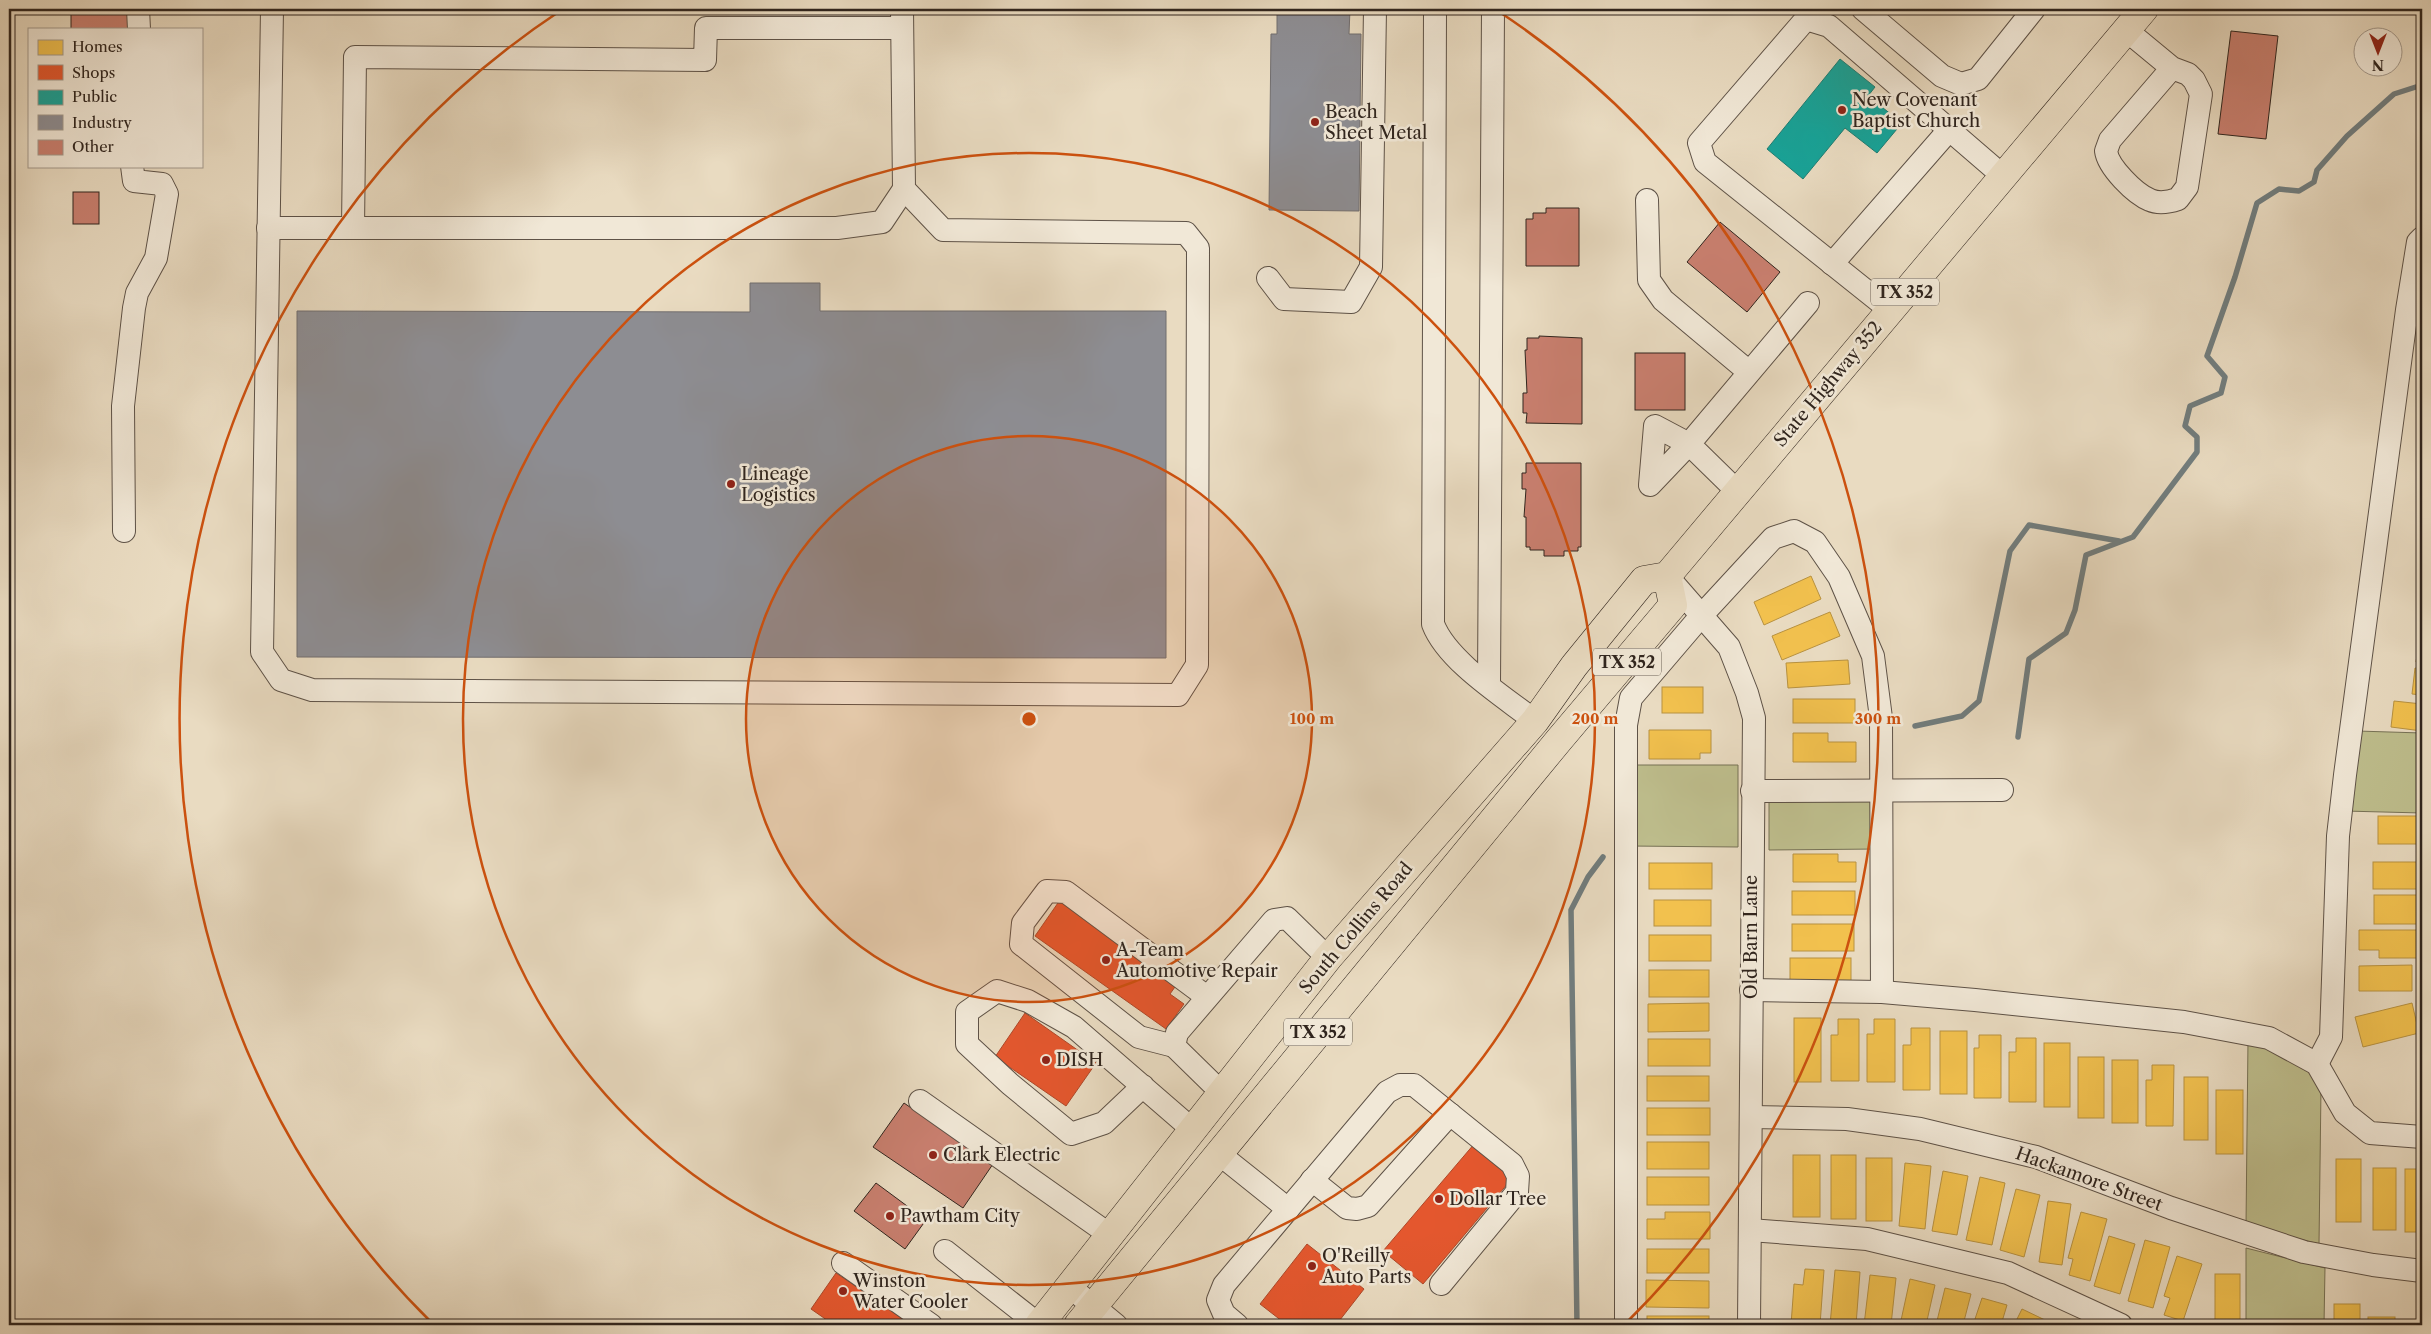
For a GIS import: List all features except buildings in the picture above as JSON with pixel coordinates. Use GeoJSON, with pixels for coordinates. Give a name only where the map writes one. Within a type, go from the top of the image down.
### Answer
{"type":"FeatureCollection","features":[{"type":"Feature","properties":{"kind":"main road","name":"State Highway 352"},"geometry":{"type":"LineString","coordinates":[[1667,576],[2144,9]]}},
{"type":"Feature","properties":{"kind":"main road","name":"TX 352"},"geometry":{"type":"LineString","coordinates":[[1542,711],[1574,666],[1644,580],[1667,576],[1673,605],[1559,740]]}},
{"type":"Feature","properties":{"kind":"main road"},"geometry":{"type":"LineString","coordinates":[[1542,711],[1559,740]]}},
{"type":"Feature","properties":{"kind":"main road","name":"South Collins Road"},"geometry":{"type":"LineString","coordinates":[[1039,1325],[1328,958],[1542,711]]}},
{"type":"Feature","properties":{"kind":"main road","name":"South Collins Road"},"geometry":{"type":"LineString","coordinates":[[1085,1315],[1559,740]]}},
{"type":"Feature","properties":{"kind":"street"},"geometry":{"type":"LineString","coordinates":[[138,9],[139,28]]}},
{"type":"Feature","properties":{"kind":"street"},"geometry":{"type":"LineString","coordinates":[[272,9],[262,652],[282,680],[312,690],[1178,695],[1197,665],[1198,248],[1186,233],[943,230],[904,189]]}},
{"type":"Feature","properties":{"kind":"street"},"geometry":{"type":"LineString","coordinates":[[1268,278],[1284,300],[1351,302],[1371,267],[1375,9]]}},
{"type":"Feature","properties":{"kind":"street"},"geometry":{"type":"LineString","coordinates":[[1435,9],[1432,624],[1444,646],[1489,684],[1542,711]]}},
{"type":"Feature","properties":{"kind":"street"},"geometry":{"type":"LineString","coordinates":[[1489,684],[1493,9]]}},
{"type":"Feature","properties":{"kind":"street"},"geometry":{"type":"LineString","coordinates":[[1863,9],[1942,76],[1961,84],[1978,78],[2034,9]]}},
{"type":"Feature","properties":{"kind":"street"},"geometry":{"type":"LineString","coordinates":[[268,228],[352,228],[837,228],[882,222],[904,189],[902,18],[706,28],[705,60],[355,57],[352,228]]}},
{"type":"Feature","properties":{"kind":"street"},"geometry":{"type":"LineString","coordinates":[[1890,310],[1704,162],[1699,143],[1806,19],[1829,26],[2003,176]]}},
{"type":"Feature","properties":{"kind":"street"},"geometry":{"type":"LineString","coordinates":[[2126,30],[2172,68],[2188,74],[2199,86],[2200,104],[2187,187],[2178,199],[2159,202],[2149,200],[2133,188],[2111,166],[2106,151],[2110,140],[2172,68]]}},
{"type":"Feature","properties":{"kind":"street"},"geometry":{"type":"LineString","coordinates":[[1832,264],[1949,130]]}},
{"type":"Feature","properties":{"kind":"street"},"geometry":{"type":"LineString","coordinates":[[124,531],[123,406],[134,308],[137,293],[156,258],[167,194],[162,184],[134,180],[132,168]]}},
{"type":"Feature","properties":{"kind":"street"},"geometry":{"type":"LineString","coordinates":[[1647,200],[1649,280],[1663,300],[1749,372]]}},
{"type":"Feature","properties":{"kind":"street"},"geometry":{"type":"LineString","coordinates":[[2318,1064],[2331,1037],[2338,836],[2344,783],[2406,310],[2418,242],[2422,238]]}},
{"type":"Feature","properties":{"kind":"street"},"geometry":{"type":"LineString","coordinates":[[1738,492],[1689,444],[1808,303]]}},
{"type":"Feature","properties":{"kind":"street"},"geometry":{"type":"LineString","coordinates":[[1626,1325],[1626,725],[1631,698],[1701,616],[1774,538],[1794,531],[1815,542],[1839,577],[1873,656],[1881,718],[1882,992]]}},
{"type":"Feature","properties":{"kind":"street","name":"Old Barn Lane"},"geometry":{"type":"LineString","coordinates":[[1667,576],[1729,647],[1747,693],[1754,718],[1749,1325]]}},
{"type":"Feature","properties":{"kind":"street"},"geometry":{"type":"LineString","coordinates":[[1752,791],[2002,790]]}},
{"type":"Feature","properties":{"kind":"street"},"geometry":{"type":"LineString","coordinates":[[1207,997],[1066,892],[1046,891],[1023,923],[1021,944],[1138,1037],[1174,1046],[1222,1093]]}},
{"type":"Feature","properties":{"kind":"street"},"geometry":{"type":"LineString","coordinates":[[1174,1046],[1177,1032],[1274,920],[1287,918],[1328,958]]}},
{"type":"Feature","properties":{"kind":"street"},"geometry":{"type":"LineString","coordinates":[[1751,990],[1882,992],[2184,1022],[2269,1038],[2318,1064],[2345,1112],[2370,1133],[2422,1137]]}},
{"type":"Feature","properties":{"kind":"street"},"geometry":{"type":"LineString","coordinates":[[1143,1086],[1104,1123],[1071,1134],[1010,1084],[966,1044],[967,1012],[997,991],[1028,1001],[1074,1027],[1143,1086],[1193,1130]]}},
{"type":"Feature","properties":{"kind":"street"},"geometry":{"type":"LineString","coordinates":[[1237,1325],[1224,1314],[1218,1300],[1224,1285],[1387,1092],[1400,1085],[1414,1085],[1512,1164],[1518,1176],[1517,1192],[1440,1284]]}},
{"type":"Feature","properties":{"kind":"street"},"geometry":{"type":"LineString","coordinates":[[920,1101],[1110,1235]]}},
{"type":"Feature","properties":{"kind":"street"},"geometry":{"type":"LineString","coordinates":[[1312,1180],[1347,1208],[1357,1209],[1368,1206],[1450,1114]]}},
{"type":"Feature","properties":{"kind":"street","name":"Hackamore Street"},"geometry":{"type":"LineString","coordinates":[[1751,1117],[1847,1119],[1920,1129],[2036,1157],[2171,1208],[2304,1252],[2373,1265],[2422,1271]]}},
{"type":"Feature","properties":{"kind":"street"},"geometry":{"type":"LineString","coordinates":[[1218,1153],[1288,1210]]}},
{"type":"Feature","properties":{"kind":"street"},"geometry":{"type":"LineString","coordinates":[[1750,1230],[1867,1239],[2008,1273],[2121,1325]]}},
{"type":"Feature","properties":{"kind":"street"},"geometry":{"type":"LineString","coordinates":[[945,1251],[1039,1325]]}},
{"type":"Feature","properties":{"kind":"street"},"geometry":{"type":"LineString","coordinates":[[844,1263],[931,1325]]}},
{"type":"Feature","properties":{"kind":"street"},"geometry":{"type":"LineString","coordinates":[[1070,1287],[1085,1315],[1116,1325]]}},
{"type":"Feature","properties":{"kind":"green space"},"geometry":{"type":"Polygon","coordinates":[[[2357,731],[2422,733],[2422,813],[2344,811],[2357,731]]]}},
{"type":"Feature","properties":{"kind":"green space"},"geometry":{"type":"Polygon","coordinates":[[[1630,765],[1738,765],[1738,847],[1629,846],[1630,765]]]}},
{"type":"Feature","properties":{"kind":"green space"},"geometry":{"type":"Polygon","coordinates":[[[1877,797],[1878,849],[1769,850],[1769,798],[1877,797]]]}},
{"type":"Feature","properties":{"kind":"green space"},"geometry":{"type":"Polygon","coordinates":[[[2248,1040],[2287,1053],[2314,1077],[2321,1088],[2319,1244],[2246,1225],[2248,1040]]]}},
{"type":"Feature","properties":{"kind":"green space"},"geometry":{"type":"Polygon","coordinates":[[[2246,1248],[2325,1268],[2324,1325],[2246,1325],[2246,1248]]]}},
{"type":"Feature","properties":{"kind":"waterway"},"geometry":{"type":"LineString","coordinates":[[2018,737],[2029,659],[2066,633],[2075,610],[2086,555],[2133,537],[2197,452],[2197,437],[2185,426],[2190,406],[2221,393],[2225,377],[2207,356],[2235,277],[2257,203],[2279,189],[2299,191],[2314,182],[2317,170],[2347,136],[2394,94],[2422,85]]}},
{"type":"Feature","properties":{"kind":"waterway"},"geometry":{"type":"LineString","coordinates":[[1915,726],[1962,716],[1979,701],[2010,551],[2029,525],[2119,541]]}},
{"type":"Feature","properties":{"kind":"waterway"},"geometry":{"type":"LineString","coordinates":[[1577,1325],[1571,910],[1588,877],[1603,857]]}},
{"type":"Feature","properties":{"kind":"place","name":"New Covenant Baptist Church"},"geometry":{"type":"Point","coordinates":[1842,110]}},
{"type":"Feature","properties":{"kind":"place","name":"Beach Sheet Metal"},"geometry":{"type":"Point","coordinates":[1315,122]}},
{"type":"Feature","properties":{"kind":"place","name":"Lineage Logistics"},"geometry":{"type":"Point","coordinates":[731,484]}},
{"type":"Feature","properties":{"kind":"place","name":"A-Team Automotive Repair"},"geometry":{"type":"Point","coordinates":[1106,960]}},
{"type":"Feature","properties":{"kind":"place","name":"DISH"},"geometry":{"type":"Point","coordinates":[1046,1060]}},
{"type":"Feature","properties":{"kind":"place","name":"Clark Electric"},"geometry":{"type":"Point","coordinates":[933,1155]}},
{"type":"Feature","properties":{"kind":"place","name":"Dollar Tree"},"geometry":{"type":"Point","coordinates":[1439,1199]}},
{"type":"Feature","properties":{"kind":"place","name":"Pawtham City"},"geometry":{"type":"Point","coordinates":[890,1216]}},
{"type":"Feature","properties":{"kind":"place","name":"O'Reilly Auto Parts"},"geometry":{"type":"Point","coordinates":[1312,1266]}},
{"type":"Feature","properties":{"kind":"place","name":"Winston Water Cooler"},"geometry":{"type":"Point","coordinates":[843,1291]}}]}
